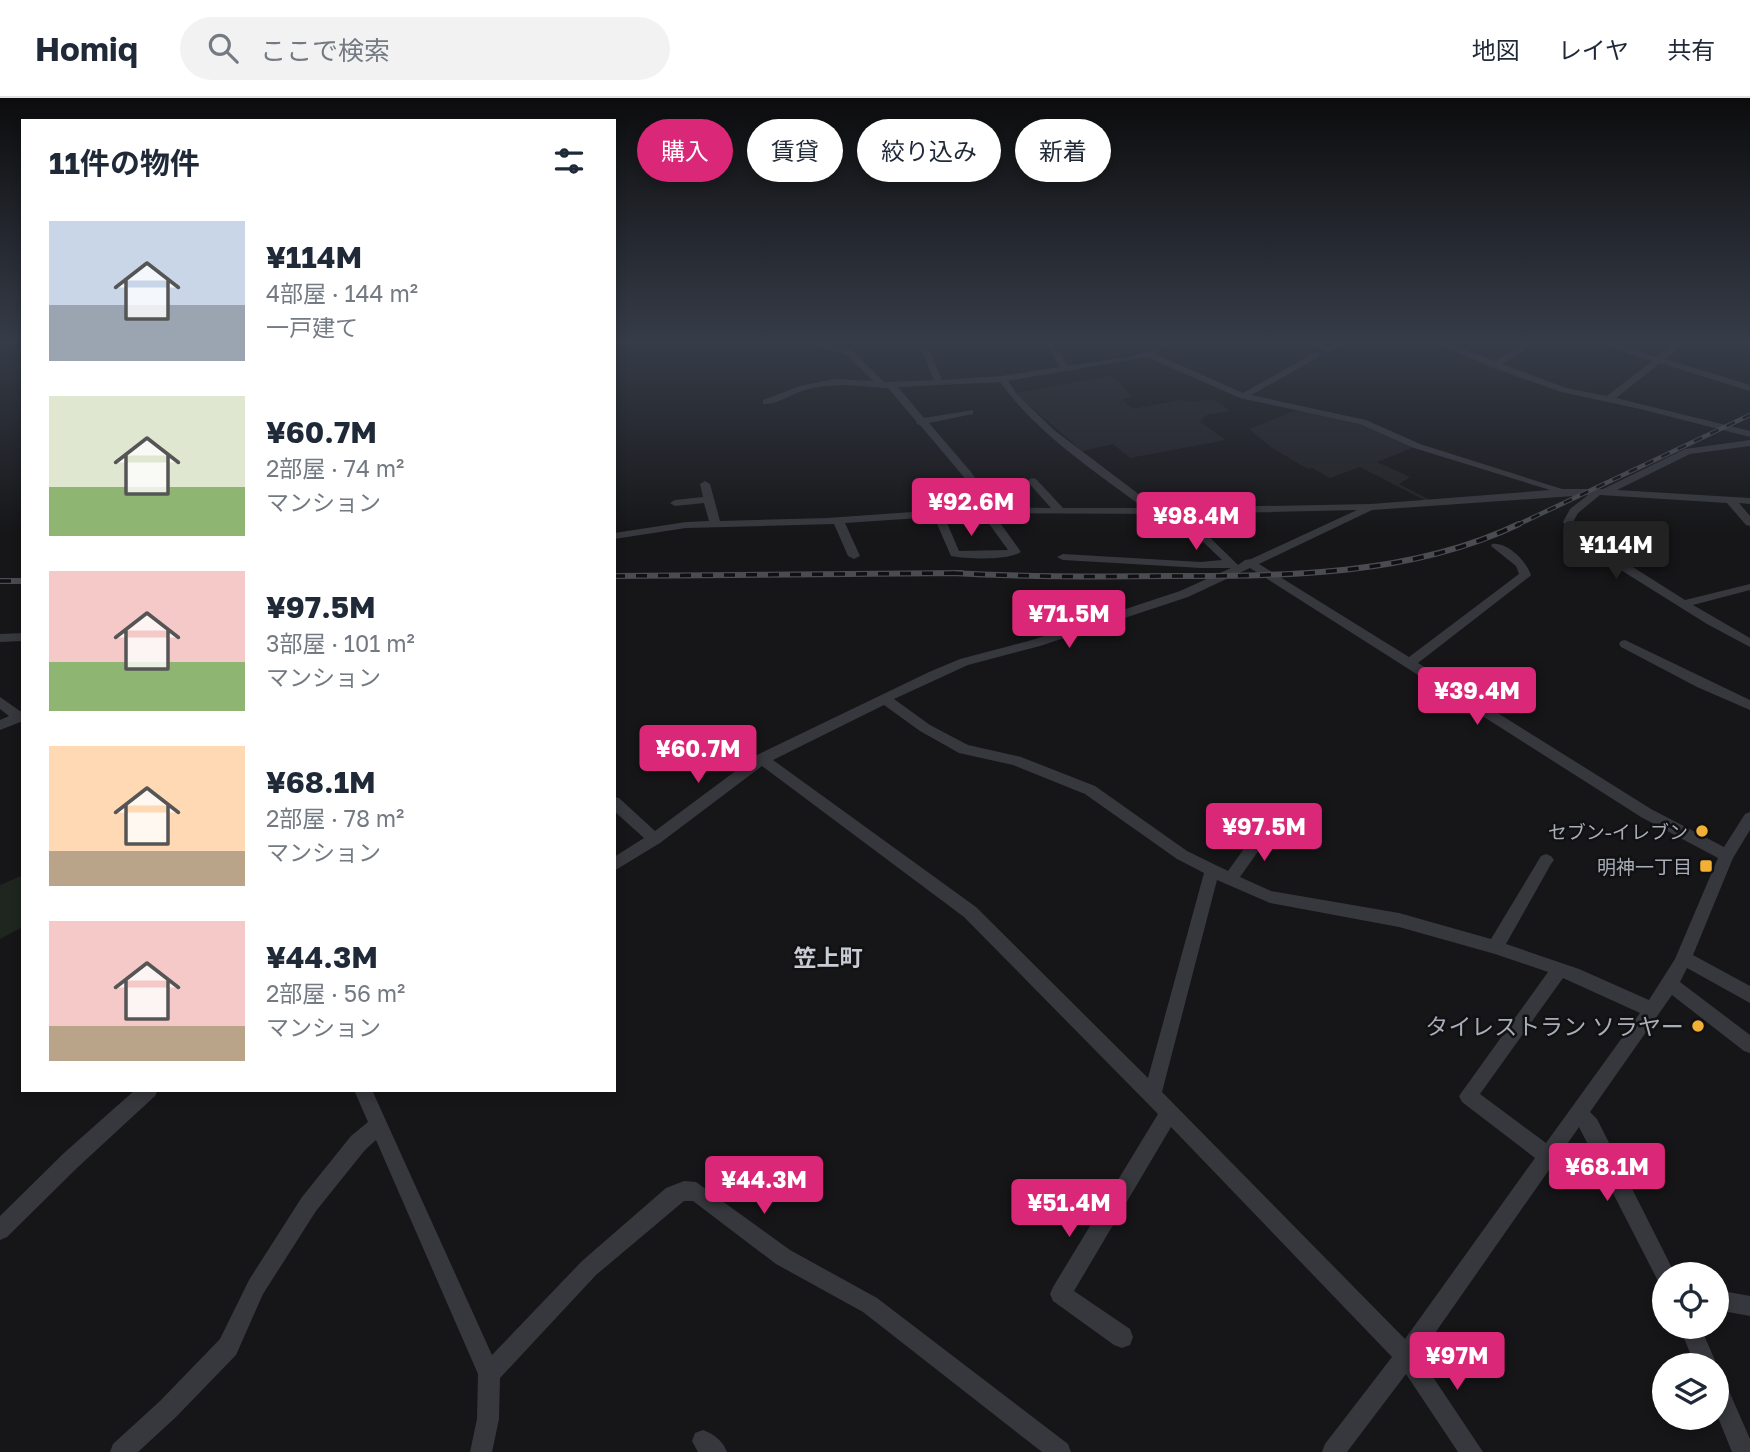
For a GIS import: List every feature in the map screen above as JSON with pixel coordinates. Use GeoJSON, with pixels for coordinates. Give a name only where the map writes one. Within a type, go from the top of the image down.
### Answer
{"type":"FeatureCollection","features":[{"type":"Feature","properties":{"kind":"street"},"geometry":{"type":"LineString","coordinates":[[905,406],[967,474],[1015,552],[990,555],[955,554],[938,514]]}},
{"type":"Feature","properties":{"kind":"street"},"geometry":{"type":"LineString","coordinates":[[1025,406],[1046,427],[1154,512]]}},
{"type":"Feature","properties":{"kind":"street"},"geometry":{"type":"LineString","coordinates":[[1290,406],[1363,422],[1417,446],[1568,492]]}},
{"type":"Feature","properties":{"kind":"street"},"geometry":{"type":"LineString","coordinates":[[1634,406],[1750,434]]}},
{"type":"Feature","properties":{"kind":"street"},"geometry":{"type":"LineString","coordinates":[[920,422],[970,412]]}},
{"type":"Feature","properties":{"kind":"street"},"geometry":{"type":"LineString","coordinates":[[1750,443],[1688,451],[1600,493],[1574,511],[1568,522],[1570,529],[1602,554],[1750,643]]}},
{"type":"Feature","properties":{"kind":"street"},"geometry":{"type":"LineString","coordinates":[[1032,481],[1059,510]]}},
{"type":"Feature","properties":{"kind":"street"},"geometry":{"type":"LineString","coordinates":[[705,484],[715,524]]}},
{"type":"Feature","properties":{"kind":"street"},"geometry":{"type":"LineString","coordinates":[[616,536],[686,525],[838,520],[988,510],[1154,512],[1371,508],[1568,492],[1750,501]]}},
{"type":"Feature","properties":{"kind":"street"},"geometry":{"type":"LineString","coordinates":[[675,503],[709,499]]}},
{"type":"Feature","properties":{"kind":"street"},"geometry":{"type":"LineString","coordinates":[[1730,500],[1750,523]]}},
{"type":"Feature","properties":{"kind":"street"},"geometry":{"type":"LineString","coordinates":[[616,864],[655,839],[762,759],[885,699],[964,662],[1036,643],[1184,594],[1219,579],[1238,564],[1371,508]]}},
{"type":"Feature","properties":{"kind":"street"},"geometry":{"type":"LineString","coordinates":[[1177,510],[1238,564],[1410,662],[1646,813],[1726,855]]}},
{"type":"Feature","properties":{"kind":"street"},"geometry":{"type":"LineString","coordinates":[[838,520],[854,556]]}},
{"type":"Feature","properties":{"kind":"street"},"geometry":{"type":"LineString","coordinates":[[1410,662],[1525,575],[1526,571],[1521,564],[1496,546]]}},
{"type":"Feature","properties":{"kind":"street"},"geometry":{"type":"LineString","coordinates":[[1063,557],[1201,565],[1238,564]]}},
{"type":"Feature","properties":{"kind":"street"},"geometry":{"type":"LineString","coordinates":[[1684,604],[1749,587]]}},
{"type":"Feature","properties":{"kind":"street"},"geometry":{"type":"LineString","coordinates":[[0,638],[21,637]]}},
{"type":"Feature","properties":{"kind":"street"},"geometry":{"type":"LineString","coordinates":[[1625,644],[1702,684],[1750,705]]}},
{"type":"Feature","properties":{"kind":"street"},"geometry":{"type":"LineString","coordinates":[[885,699],[925,728],[964,749],[1016,761],[1090,790],[1182,855],[1212,872],[1269,897],[1399,920],[1495,947],[1559,970],[1652,1010]]}},
{"type":"Feature","properties":{"kind":"street"},"geometry":{"type":"LineString","coordinates":[[0,702],[21,716]]}},
{"type":"Feature","properties":{"kind":"street"},"geometry":{"type":"LineString","coordinates":[[0,725],[21,716]]}},
{"type":"Feature","properties":{"kind":"street"},"geometry":{"type":"LineString","coordinates":[[762,759],[970,912],[1406,1356],[1472,1452]]}},
{"type":"Feature","properties":{"kind":"street"},"geometry":{"type":"LineString","coordinates":[[616,804],[655,839]]}},
{"type":"Feature","properties":{"kind":"street"},"geometry":{"type":"LineString","coordinates":[[1333,1452],[1406,1356],[1670,984],[1685,959],[1726,855],[1748,823]]}},
{"type":"Feature","properties":{"kind":"street"},"geometry":{"type":"LineString","coordinates":[[1230,880],[1268,826]]}},
{"type":"Feature","properties":{"kind":"street"},"geometry":{"type":"LineString","coordinates":[[1495,947],[1546,860]]}},
{"type":"Feature","properties":{"kind":"street"},"geometry":{"type":"LineString","coordinates":[[1152,1095],[1212,872]]}},
{"type":"Feature","properties":{"kind":"street"},"geometry":{"type":"LineString","coordinates":[[1685,959],[1750,995]]}},
{"type":"Feature","properties":{"kind":"street"},"geometry":{"type":"LineString","coordinates":[[1548,1156],[1468,1096],[1559,970]]}},
{"type":"Feature","properties":{"kind":"street"},"geometry":{"type":"LineString","coordinates":[[1670,984],[1750,1045]]}},
{"type":"Feature","properties":{"kind":"street"},"geometry":{"type":"LineString","coordinates":[[0,1230],[71,1160],[147,1092]]}},
{"type":"Feature","properties":{"kind":"street"},"geometry":{"type":"LineString","coordinates":[[364,1092],[489,1374],[488,1419],[481,1452]]}},
{"type":"Feature","properties":{"kind":"street"},"geometry":{"type":"LineString","coordinates":[[1578,1112],[1590,1126],[1659,1262]]}},
{"type":"Feature","properties":{"kind":"street"},"geometry":{"type":"LineString","coordinates":[[1122,1337],[1060,1294],[1168,1113]]}},
{"type":"Feature","properties":{"kind":"street"},"geometry":{"type":"LineString","coordinates":[[121,1452],[168,1409],[228,1347],[256,1287],[309,1204],[358,1143],[377,1126]]}},
{"type":"Feature","properties":{"kind":"street"},"geometry":{"type":"LineString","coordinates":[[489,1374],[589,1268],[673,1195],[684,1191],[696,1192],[783,1257],[870,1305],[1060,1452]]}},
{"type":"Feature","properties":{"kind":"street"},"geometry":{"type":"LineString","coordinates":[[1729,1302],[1750,1306]]}},
{"type":"Feature","properties":{"kind":"street"},"geometry":{"type":"LineString","coordinates":[[1729,1418],[1744,1452]]}},
{"type":"Feature","properties":{"kind":"shaded area"},"geometry":{"type":"Polygon","coordinates":[[[1030,406],[1129,406],[1132,409],[1147,406],[1223,406],[1230,411],[1206,415],[1200,422],[1226,440],[1130,458],[1113,444],[1082,451],[1030,406]]]}},
{"type":"Feature","properties":{"kind":"shaded area"},"geometry":{"type":"Polygon","coordinates":[[[1297,410],[1360,423],[1415,447],[1377,462],[1410,477],[1399,484],[1430,500],[1424,500],[1360,467],[1330,478],[1312,468],[1308,469],[1272,448],[1249,429],[1297,410]]]}},
{"type":"Feature","properties":{"kind":"shaded area"},"geometry":{"type":"Polygon","coordinates":[[[21,876],[21,928],[0,939],[0,885],[21,876]]]}},
{"type":"Feature","properties":{"kind":"railway"},"geometry":{"type":"LineString","coordinates":[[1515,526],[1750,415]]}},
{"type":"Feature","properties":{"kind":"railway"},"geometry":{"type":"LineString","coordinates":[[954,573],[1214,576],[1348,570],[1435,554],[1478,541],[1519,524]]}},
{"type":"Feature","properties":{"kind":"railway"},"geometry":{"type":"LineString","coordinates":[[616,576],[954,573]]}},
{"type":"Feature","properties":{"kind":"railway"},"geometry":{"type":"LineString","coordinates":[[954,573],[962,573]]}},
{"type":"Feature","properties":{"kind":"railway"},"geometry":{"type":"LineString","coordinates":[[0,581],[21,581]]}},
{"type":"Feature","properties":{"kind":"place","name":"セブン-イレブン"},"geometry":{"type":"Point","coordinates":[1702,831]}},
{"type":"Feature","properties":{"kind":"place","name":"明神一丁目"},"geometry":{"type":"Point","coordinates":[1706,866]}},
{"type":"Feature","properties":{"kind":"place","name":"タイレストラン ソラヤー"},"geometry":{"type":"Point","coordinates":[1698,1026]}},
{"type":"Feature","properties":{"kind":"district","name":"笠上町"},"geometry":{"type":"Point","coordinates":[828,957]}}]}
